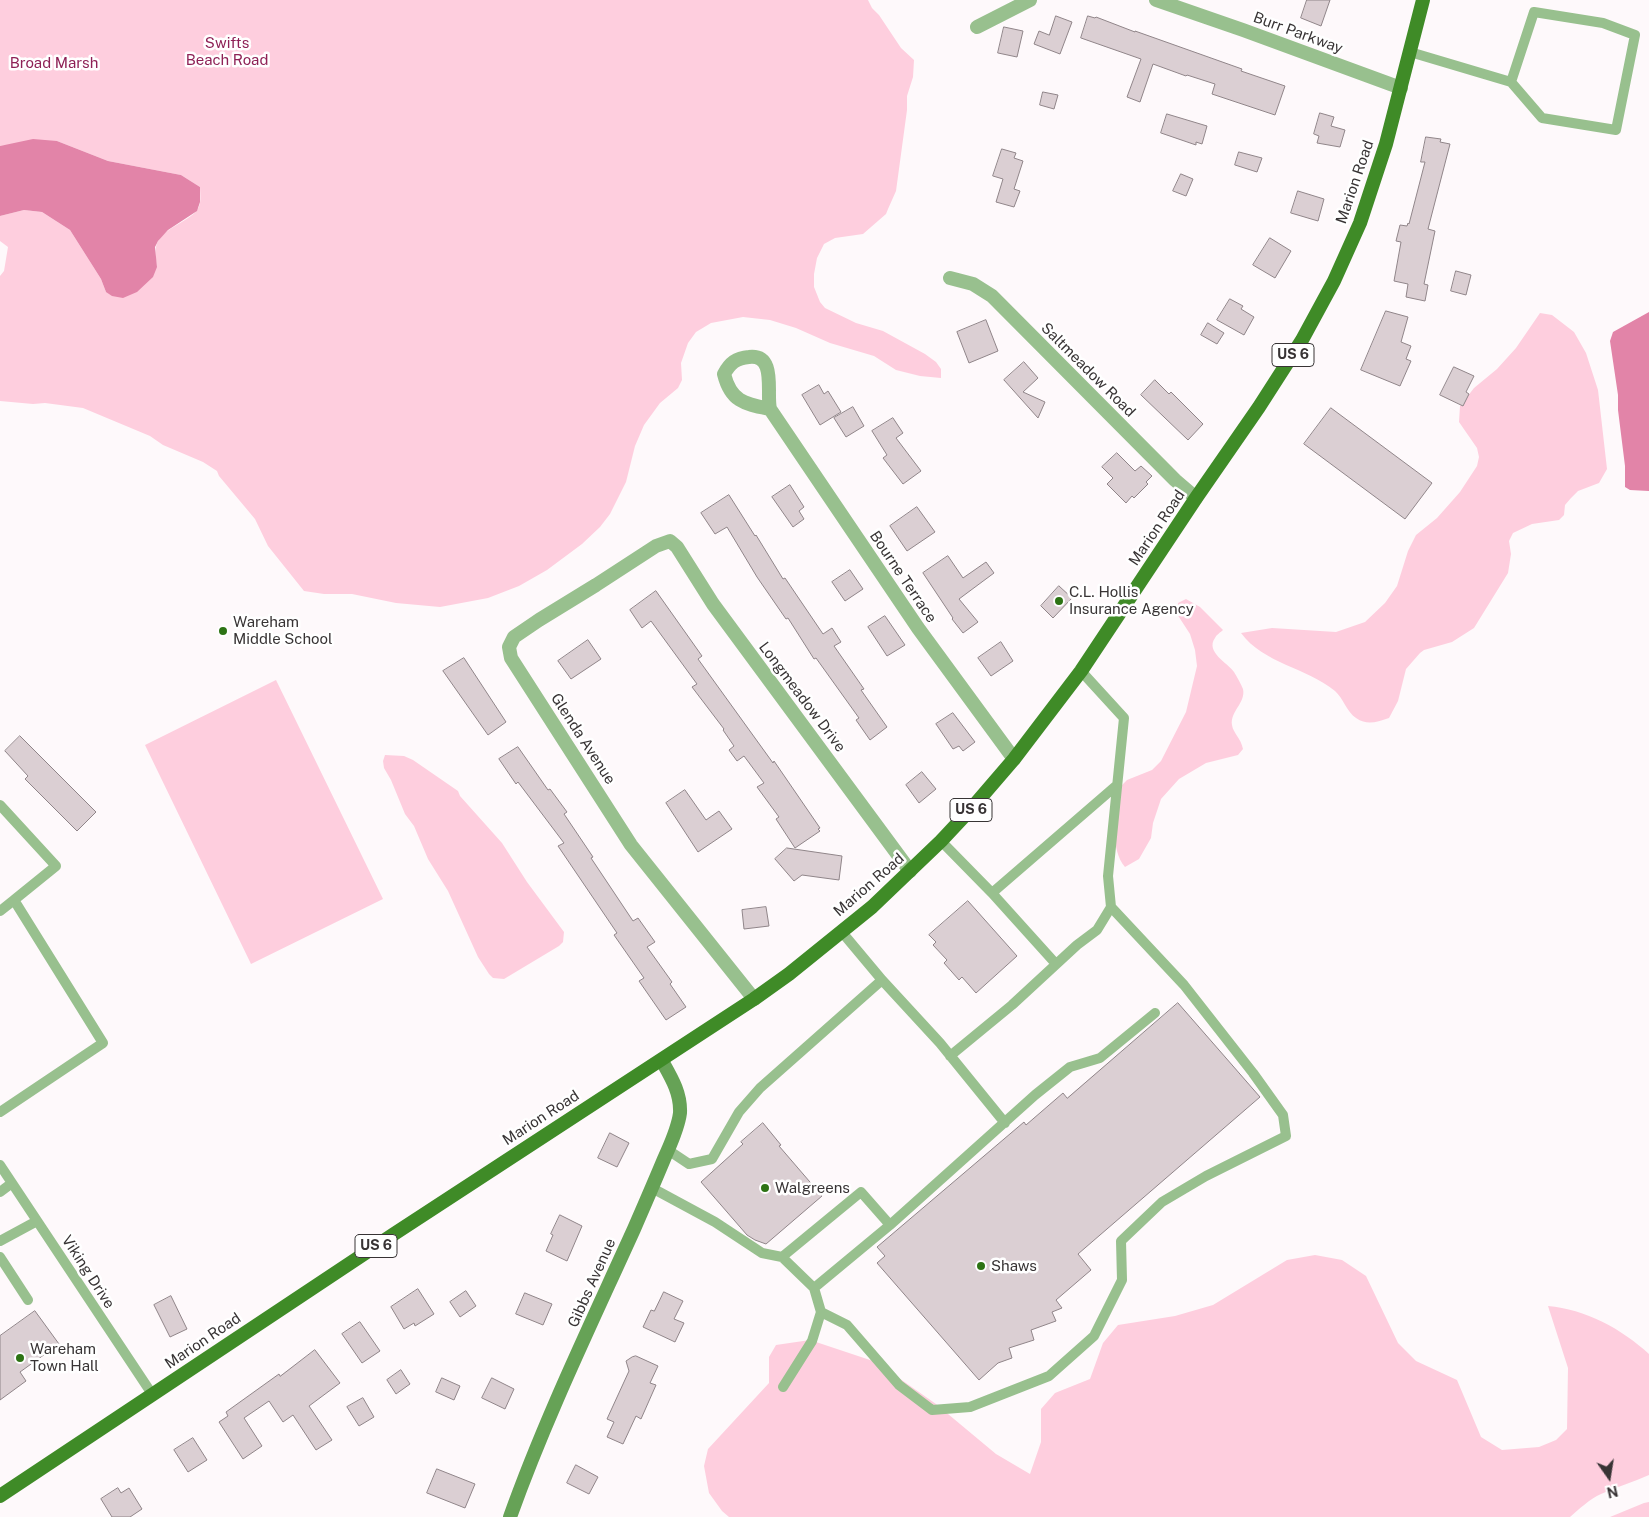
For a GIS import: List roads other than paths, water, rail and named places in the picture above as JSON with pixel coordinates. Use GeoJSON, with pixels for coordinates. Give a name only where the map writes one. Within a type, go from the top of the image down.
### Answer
{"type":"FeatureCollection","features":[{"type":"Feature","properties":{"kind":"main road","name":"Marion Road"},"geometry":{"type":"LineString","coordinates":[[0,1496],[544,1135],[662,1061],[754,999],[789,974],[872,907],[941,841],[1014,759],[1080,671],[1196,498],[1260,407],[1302,340],[1334,281],[1360,223],[1386,144],[1423,0]]}},
{"type":"Feature","properties":{"kind":"main road","name":"Gibbs Avenue"},"geometry":{"type":"LineString","coordinates":[[510,1517],[521,1486],[652,1188],[677,1126],[680,1113],[677,1087],[662,1061]]}},
{"type":"Feature","properties":{"kind":"street"},"geometry":{"type":"LineString","coordinates":[[977,27],[1030,0]]}},
{"type":"Feature","properties":{"kind":"street","name":"Burr Parkway"},"geometry":{"type":"LineString","coordinates":[[1156,0],[1401,88]]}},
{"type":"Feature","properties":{"kind":"street","name":"Saltmeadow Road"},"geometry":{"type":"LineString","coordinates":[[950,278],[973,284],[992,296],[1175,480],[1196,498]]}},
{"type":"Feature","properties":{"kind":"street","name":"Bourne Terrace"},"geometry":{"type":"LineString","coordinates":[[770,408],[918,628],[1014,759]]}},
{"type":"Feature","properties":{"kind":"street","name":"Longmeadow Drive"},"geometry":{"type":"LineString","coordinates":[[670,541],[676,547],[713,604],[910,871]]}},
{"type":"Feature","properties":{"kind":"street","name":"Glenda Avenue"},"geometry":{"type":"LineString","coordinates":[[670,541],[656,546],[514,637],[509,647],[511,658],[631,846],[754,999]]}},
{"type":"Feature","properties":{"kind":"lane"},"geometry":{"type":"LineString","coordinates":[[1410,52],[1511,82],[1542,118],[1616,130],[1635,35],[1603,23],[1534,12],[1511,82]]}},
{"type":"Feature","properties":{"kind":"lane"},"geometry":{"type":"LineString","coordinates":[[950,1056],[1012,1005],[1077,945],[1097,930],[1111,907],[1108,876],[1124,718],[1080,671]]}},
{"type":"Feature","properties":{"kind":"lane"},"geometry":{"type":"LineString","coordinates":[[992,893],[1117,785]]}},
{"type":"Feature","properties":{"kind":"lane"},"geometry":{"type":"LineString","coordinates":[[0,805],[56,866],[0,911]]}},
{"type":"Feature","properties":{"kind":"lane"},"geometry":{"type":"LineString","coordinates":[[941,841],[992,893],[1056,964]]}},
{"type":"Feature","properties":{"kind":"lane"},"geometry":{"type":"LineString","coordinates":[[0,1112],[103,1043],[14,900]]}},
{"type":"Feature","properties":{"kind":"lane"},"geometry":{"type":"LineString","coordinates":[[821,1312],[847,1325],[899,1385],[932,1410],[970,1407],[1049,1376],[1094,1336],[1122,1280],[1121,1241],[1162,1202],[1206,1176],[1286,1136],[1283,1115],[1253,1073],[1184,985],[1111,907]]}},
{"type":"Feature","properties":{"kind":"lane"},"geometry":{"type":"LineString","coordinates":[[841,931],[882,980],[940,1043],[1005,1123]]}},
{"type":"Feature","properties":{"kind":"lane"},"geometry":{"type":"LineString","coordinates":[[668,1150],[689,1164],[712,1159],[739,1112],[760,1088],[882,980]]}},
{"type":"Feature","properties":{"kind":"lane"},"geometry":{"type":"LineString","coordinates":[[814,1288],[890,1225],[1035,1095],[1070,1068],[1100,1058],[1155,1013]]}},
{"type":"Feature","properties":{"kind":"lane","name":"Viking Drive"},"geometry":{"type":"LineString","coordinates":[[0,1164],[152,1394]]}},
{"type":"Feature","properties":{"kind":"lane"},"geometry":{"type":"LineString","coordinates":[[0,1192],[12,1183]]}},
{"type":"Feature","properties":{"kind":"lane"},"geometry":{"type":"LineString","coordinates":[[652,1188],[715,1222],[762,1253],[782,1257],[814,1288],[821,1312],[812,1341],[783,1387]]}},
{"type":"Feature","properties":{"kind":"lane"},"geometry":{"type":"LineString","coordinates":[[782,1257],[861,1192],[890,1225]]}},
{"type":"Feature","properties":{"kind":"lane"},"geometry":{"type":"LineString","coordinates":[[0,1241],[37,1221]]}},
{"type":"Feature","properties":{"kind":"lane"},"geometry":{"type":"LineString","coordinates":[[0,1257],[28,1300]]}},
{"type":"Feature","properties":{"kind":"place","name":"C.L. Hollis Insurance Agency"},"geometry":{"type":"Point","coordinates":[1059,601]}},
{"type":"Feature","properties":{"kind":"place","name":"Wareham Middle School"},"geometry":{"type":"Point","coordinates":[223,631]}},
{"type":"Feature","properties":{"kind":"place","name":"Walgreens"},"geometry":{"type":"Point","coordinates":[765,1188]}},
{"type":"Feature","properties":{"kind":"place","name":"Shaws"},"geometry":{"type":"Point","coordinates":[981,1266]}},
{"type":"Feature","properties":{"kind":"place","name":"Wareham Town Hall"},"geometry":{"type":"Point","coordinates":[20,1358]}},
{"type":"Feature","properties":{"kind":"park label","name":"Swifts Beach Road"},"geometry":{"type":"Point","coordinates":[227,52]}},
{"type":"Feature","properties":{"kind":"park label","name":"Broad Marsh"},"geometry":{"type":"Point","coordinates":[54,63]}}]}
